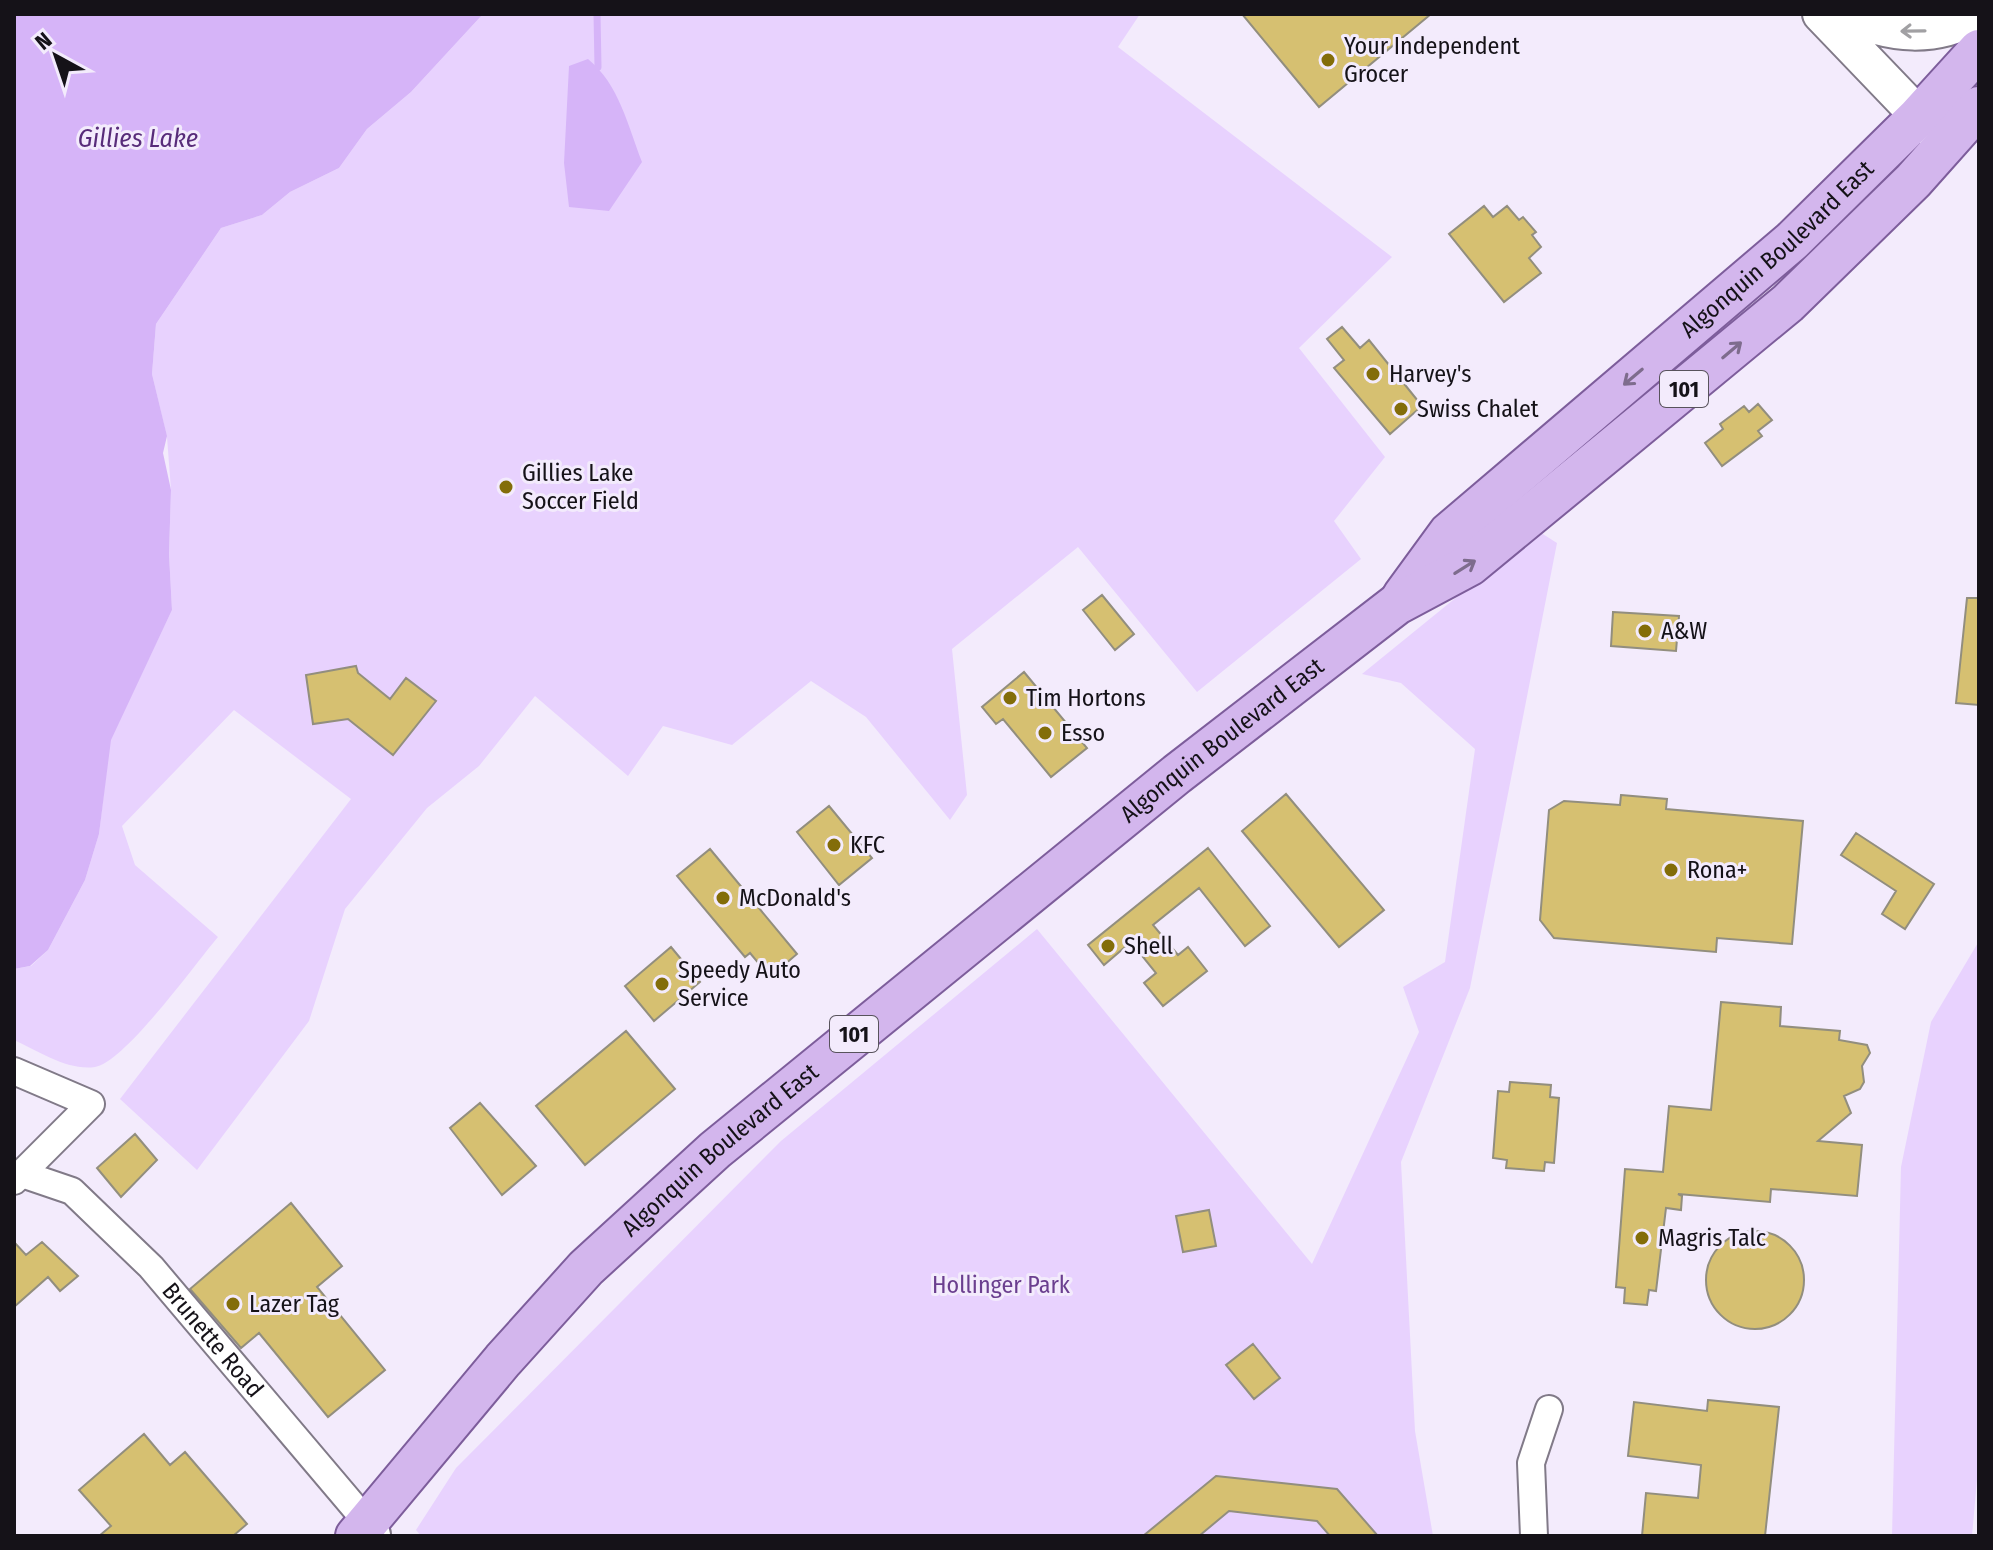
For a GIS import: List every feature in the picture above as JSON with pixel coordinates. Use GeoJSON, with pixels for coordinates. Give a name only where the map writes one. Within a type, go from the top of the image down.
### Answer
{"type":"FeatureCollection","features":[{"type":"Feature","properties":{"kind":"main road"},"geometry":{"type":"LineString","coordinates":[[1821,14],[1932,130]]}},
{"type":"Feature","properties":{"kind":"main road"},"geometry":{"type":"LineString","coordinates":[[1848,14],[1887,30],[1915,34],[1946,27],[1978,14]]}},
{"type":"Feature","properties":{"kind":"main road","name":"Algonquin Boulevard East"},"geometry":{"type":"LineString","coordinates":[[1932,130],[1979,50]]}},
{"type":"Feature","properties":{"kind":"main road","name":"Algonquin Boulevard East"},"geometry":{"type":"LineString","coordinates":[[367,1532],[586,1268],[715,1150],[1125,816],[1397,604],[1449,533],[1792,241],[1932,130],[1979,107]]}},
{"type":"Feature","properties":{"kind":"street"},"geometry":{"type":"LineString","coordinates":[[14,1071],[91,1104],[18,1178]]}},
{"type":"Feature","properties":{"kind":"street","name":"Brunette Road"},"geometry":{"type":"LineString","coordinates":[[18,1178],[72,1191],[151,1267],[367,1532]]}},
{"type":"Feature","properties":{"kind":"street"},"geometry":{"type":"LineString","coordinates":[[1534,1536],[1531,1463],[1549,1409]]}},
{"type":"Feature","properties":{"kind":"green space"},"geometry":{"type":"Polygon","coordinates":[[[483,14],[1140,14],[1118,47],[1392,257],[1299,348],[1385,457],[1334,521],[1361,559],[1197,692],[1078,547],[952,649],[967,795],[950,820],[866,717],[811,681],[732,745],[663,726],[628,776],[535,696],[479,766],[427,808],[345,909],[309,1021],[197,1170],[120,1099],[351,799],[234,710],[122,826],[135,865],[218,937],[141,1031],[108,1061],[95,1067],[74,1066],[14,1040],[14,969],[31,966],[48,950],[85,880],[99,834],[110,740],[172,610],[169,554],[171,490],[167,437],[152,374],[156,324],[221,228],[262,215],[290,192],[339,168],[367,129],[411,92],[483,14]]]}},
{"type":"Feature","properties":{"kind":"green space","name":"Hollinger Park"},"geometry":{"type":"Polygon","coordinates":[[[1538,531],[1557,543],[1470,988],[1401,1162],[1415,1431],[1433,1536],[421,1536],[416,1530],[456,1468],[781,1141],[1037,929],[1312,1264],[1419,1032],[1403,987],[1445,962],[1475,749],[1401,683],[1362,674],[1538,531]]]}},
{"type":"Feature","properties":{"kind":"green space"},"geometry":{"type":"Polygon","coordinates":[[[1979,941],[1979,1457],[1972,1536],[1892,1536],[1901,1167],[1931,1022],[1979,941]]]}},
{"type":"Feature","properties":{"kind":"water","name":"Gillies Lake"},"geometry":{"type":"Polygon","coordinates":[[[14,14],[483,14],[411,92],[367,129],[339,168],[290,192],[262,215],[221,228],[156,324],[152,374],[167,436],[163,453],[171,490],[169,554],[172,610],[111,740],[99,834],[85,880],[48,950],[30,966],[14,969],[14,14]]]}},
{"type":"Feature","properties":{"kind":"water"},"geometry":{"type":"Polygon","coordinates":[[[588,59],[615,93],[642,162],[609,211],[569,207],[564,163],[569,66],[588,59]]]}},
{"type":"Feature","properties":{"kind":"building","name":"Your Independent Grocer"},"geometry":{"type":"Polygon","coordinates":[[[1242,14],[1431,14],[1319,107],[1242,14]]]}},
{"type":"Feature","properties":{"kind":"building"},"geometry":{"type":"Polygon","coordinates":[[[1484,206],[1493,217],[1507,206],[1519,220],[1523,217],[1536,232],[1532,235],[1541,247],[1529,258],[1541,273],[1504,302],[1449,234],[1484,206]]]}},
{"type":"Feature","properties":{"kind":"building"},"geometry":{"type":"Polygon","coordinates":[[[1342,327],[1360,348],[1369,340],[1422,406],[1390,434],[1334,368],[1344,360],[1327,339],[1342,327]]]}},
{"type":"Feature","properties":{"kind":"building"},"geometry":{"type":"Polygon","coordinates":[[[1758,404],[1772,420],[1758,431],[1762,436],[1722,466],[1705,443],[1723,429],[1720,424],[1744,406],[1749,412],[1758,404]]]}},
{"type":"Feature","properties":{"kind":"building"},"geometry":{"type":"Polygon","coordinates":[[[1102,595],[1134,634],[1115,650],[1083,610],[1102,595]]]}},
{"type":"Feature","properties":{"kind":"building"},"geometry":{"type":"Polygon","coordinates":[[[1967,598],[1979,598],[1979,705],[1956,703],[1967,598]]]}},
{"type":"Feature","properties":{"kind":"building","name":"A&W"},"geometry":{"type":"Polygon","coordinates":[[[1613,612],[1679,616],[1676,651],[1611,646],[1613,612]]]}},
{"type":"Feature","properties":{"kind":"building"},"geometry":{"type":"Polygon","coordinates":[[[356,666],[358,673],[390,699],[406,678],[436,701],[393,755],[348,719],[313,724],[306,675],[356,666]]]}},
{"type":"Feature","properties":{"kind":"building","name":"Esso"},"geometry":{"type":"Polygon","coordinates":[[[1024,672],[1087,748],[1051,777],[1003,719],[996,724],[982,707],[1024,672]]]}},
{"type":"Feature","properties":{"kind":"building"},"geometry":{"type":"Polygon","coordinates":[[[1286,794],[1384,910],[1339,947],[1242,831],[1286,794]]]}},
{"type":"Feature","properties":{"kind":"building","name":"Rona+"},"geometry":{"type":"Polygon","coordinates":[[[1621,795],[1667,799],[1666,809],[1803,821],[1792,944],[1717,938],[1716,952],[1554,938],[1540,920],[1549,810],[1564,801],[1620,805],[1621,795]]]}},
{"type":"Feature","properties":{"kind":"building","name":"KFC"},"geometry":{"type":"Polygon","coordinates":[[[829,806],[872,858],[839,885],[797,832],[829,806]]]}},
{"type":"Feature","properties":{"kind":"building"},"geometry":{"type":"Polygon","coordinates":[[[1856,833],[1934,884],[1905,929],[1882,914],[1896,891],[1841,855],[1856,833]]]}},
{"type":"Feature","properties":{"kind":"building"},"geometry":{"type":"Polygon","coordinates":[[[1208,848],[1270,926],[1245,946],[1199,888],[1153,925],[1178,955],[1188,947],[1207,971],[1163,1006],[1144,983],[1156,973],[1131,942],[1104,965],[1088,945],[1208,848]]]}},
{"type":"Feature","properties":{"kind":"building","name":"McDonald's"},"geometry":{"type":"Polygon","coordinates":[[[710,849],[797,954],[770,977],[750,953],[745,957],[677,876],[710,849]]]}},
{"type":"Feature","properties":{"kind":"building","name":"Speedy Auto Service"},"geometry":{"type":"Polygon","coordinates":[[[671,947],[700,982],[654,1021],[625,986],[671,947]]]}},
{"type":"Feature","properties":{"kind":"building"},"geometry":{"type":"Polygon","coordinates":[[[1721,1002],[1781,1007],[1780,1026],[1840,1031],[1839,1040],[1867,1045],[1870,1053],[1862,1066],[1864,1082],[1860,1089],[1844,1096],[1851,1113],[1818,1141],[1862,1145],[1857,1196],[1771,1189],[1770,1202],[1678,1194],[1682,1196],[1681,1210],[1666,1208],[1656,1291],[1649,1290],[1647,1305],[1624,1303],[1625,1288],[1616,1287],[1625,1169],[1663,1172],[1669,1106],[1711,1110],[1721,1002]]]}},
{"type":"Feature","properties":{"kind":"building"},"geometry":{"type":"Polygon","coordinates":[[[626,1031],[675,1089],[585,1165],[536,1106],[626,1031]]]}},
{"type":"Feature","properties":{"kind":"building"},"geometry":{"type":"Polygon","coordinates":[[[1510,1082],[1551,1085],[1550,1097],[1559,1098],[1554,1163],[1545,1162],[1544,1171],[1506,1168],[1507,1160],[1493,1158],[1498,1091],[1509,1092],[1510,1082]]]}},
{"type":"Feature","properties":{"kind":"building"},"geometry":{"type":"Polygon","coordinates":[[[480,1103],[536,1166],[502,1195],[450,1128],[480,1103]]]}},
{"type":"Feature","properties":{"kind":"building"},"geometry":{"type":"Polygon","coordinates":[[[135,1134],[157,1160],[121,1197],[97,1168],[135,1134]]]}},
{"type":"Feature","properties":{"kind":"building"},"geometry":{"type":"Polygon","coordinates":[[[291,1203],[342,1266],[317,1287],[385,1370],[328,1417],[259,1333],[241,1348],[190,1289],[291,1203]]]}},
{"type":"Feature","properties":{"kind":"building"},"geometry":{"type":"Polygon","coordinates":[[[1209,1210],[1216,1246],[1183,1252],[1176,1216],[1209,1210]]]}},
{"type":"Feature","properties":{"kind":"building"},"geometry":{"type":"Polygon","coordinates":[[[1755,1231],[1774,1235],[1790,1245],[1800,1261],[1804,1280],[1800,1299],[1790,1315],[1774,1325],[1755,1329],[1736,1325],[1720,1315],[1710,1299],[1706,1280],[1710,1261],[1720,1245],[1736,1235],[1755,1231]]]}},
{"type":"Feature","properties":{"kind":"building"},"geometry":{"type":"Polygon","coordinates":[[[14,1242],[26,1255],[42,1242],[78,1276],[60,1291],[48,1277],[14,1307],[14,1242]]]}},
{"type":"Feature","properties":{"kind":"building"},"geometry":{"type":"Polygon","coordinates":[[[1253,1344],[1280,1378],[1254,1399],[1226,1365],[1253,1344]]]}},
{"type":"Feature","properties":{"kind":"building"},"geometry":{"type":"Polygon","coordinates":[[[1708,1400],[1779,1407],[1765,1536],[1642,1536],[1646,1493],[1698,1498],[1701,1465],[1628,1456],[1634,1402],[1707,1411],[1708,1400]]]}},
{"type":"Feature","properties":{"kind":"building"},"geometry":{"type":"Polygon","coordinates":[[[144,1434],[170,1465],[185,1452],[247,1524],[233,1536],[99,1536],[111,1526],[79,1490],[144,1434]]]}},
{"type":"Feature","properties":{"kind":"building"},"geometry":{"type":"Polygon","coordinates":[[[1216,1476],[1337,1489],[1378,1536],[1330,1536],[1317,1521],[1229,1511],[1199,1536],[1143,1536],[1216,1476]]]}},
{"type":"Feature","properties":{"kind":"waterway"},"geometry":{"type":"LineString","coordinates":[[597,14],[598,67]]}},
{"type":"Feature","properties":{"kind":"place","name":"Your Independent Grocer"},"geometry":{"type":"Point","coordinates":[1328,60]}},
{"type":"Feature","properties":{"kind":"place","name":"Harvey's"},"geometry":{"type":"Point","coordinates":[1373,374]}},
{"type":"Feature","properties":{"kind":"place","name":"Swiss Chalet"},"geometry":{"type":"Point","coordinates":[1401,409]}},
{"type":"Feature","properties":{"kind":"place","name":"Gillies Lake Soccer Field"},"geometry":{"type":"Point","coordinates":[506,487]}},
{"type":"Feature","properties":{"kind":"place","name":"A&W"},"geometry":{"type":"Point","coordinates":[1645,631]}},
{"type":"Feature","properties":{"kind":"place","name":"Tim Hortons"},"geometry":{"type":"Point","coordinates":[1010,698]}},
{"type":"Feature","properties":{"kind":"place","name":"Esso"},"geometry":{"type":"Point","coordinates":[1045,733]}},
{"type":"Feature","properties":{"kind":"place","name":"KFC"},"geometry":{"type":"Point","coordinates":[834,845]}},
{"type":"Feature","properties":{"kind":"place","name":"Rona+"},"geometry":{"type":"Point","coordinates":[1671,870]}},
{"type":"Feature","properties":{"kind":"place","name":"McDonald's"},"geometry":{"type":"Point","coordinates":[723,898]}},
{"type":"Feature","properties":{"kind":"place","name":"Shell"},"geometry":{"type":"Point","coordinates":[1108,946]}},
{"type":"Feature","properties":{"kind":"place","name":"Speedy Auto Service"},"geometry":{"type":"Point","coordinates":[662,984]}},
{"type":"Feature","properties":{"kind":"place","name":"Magris Talc"},"geometry":{"type":"Point","coordinates":[1642,1238]}},
{"type":"Feature","properties":{"kind":"place","name":"Lazer Tag"},"geometry":{"type":"Point","coordinates":[233,1304]}}]}
